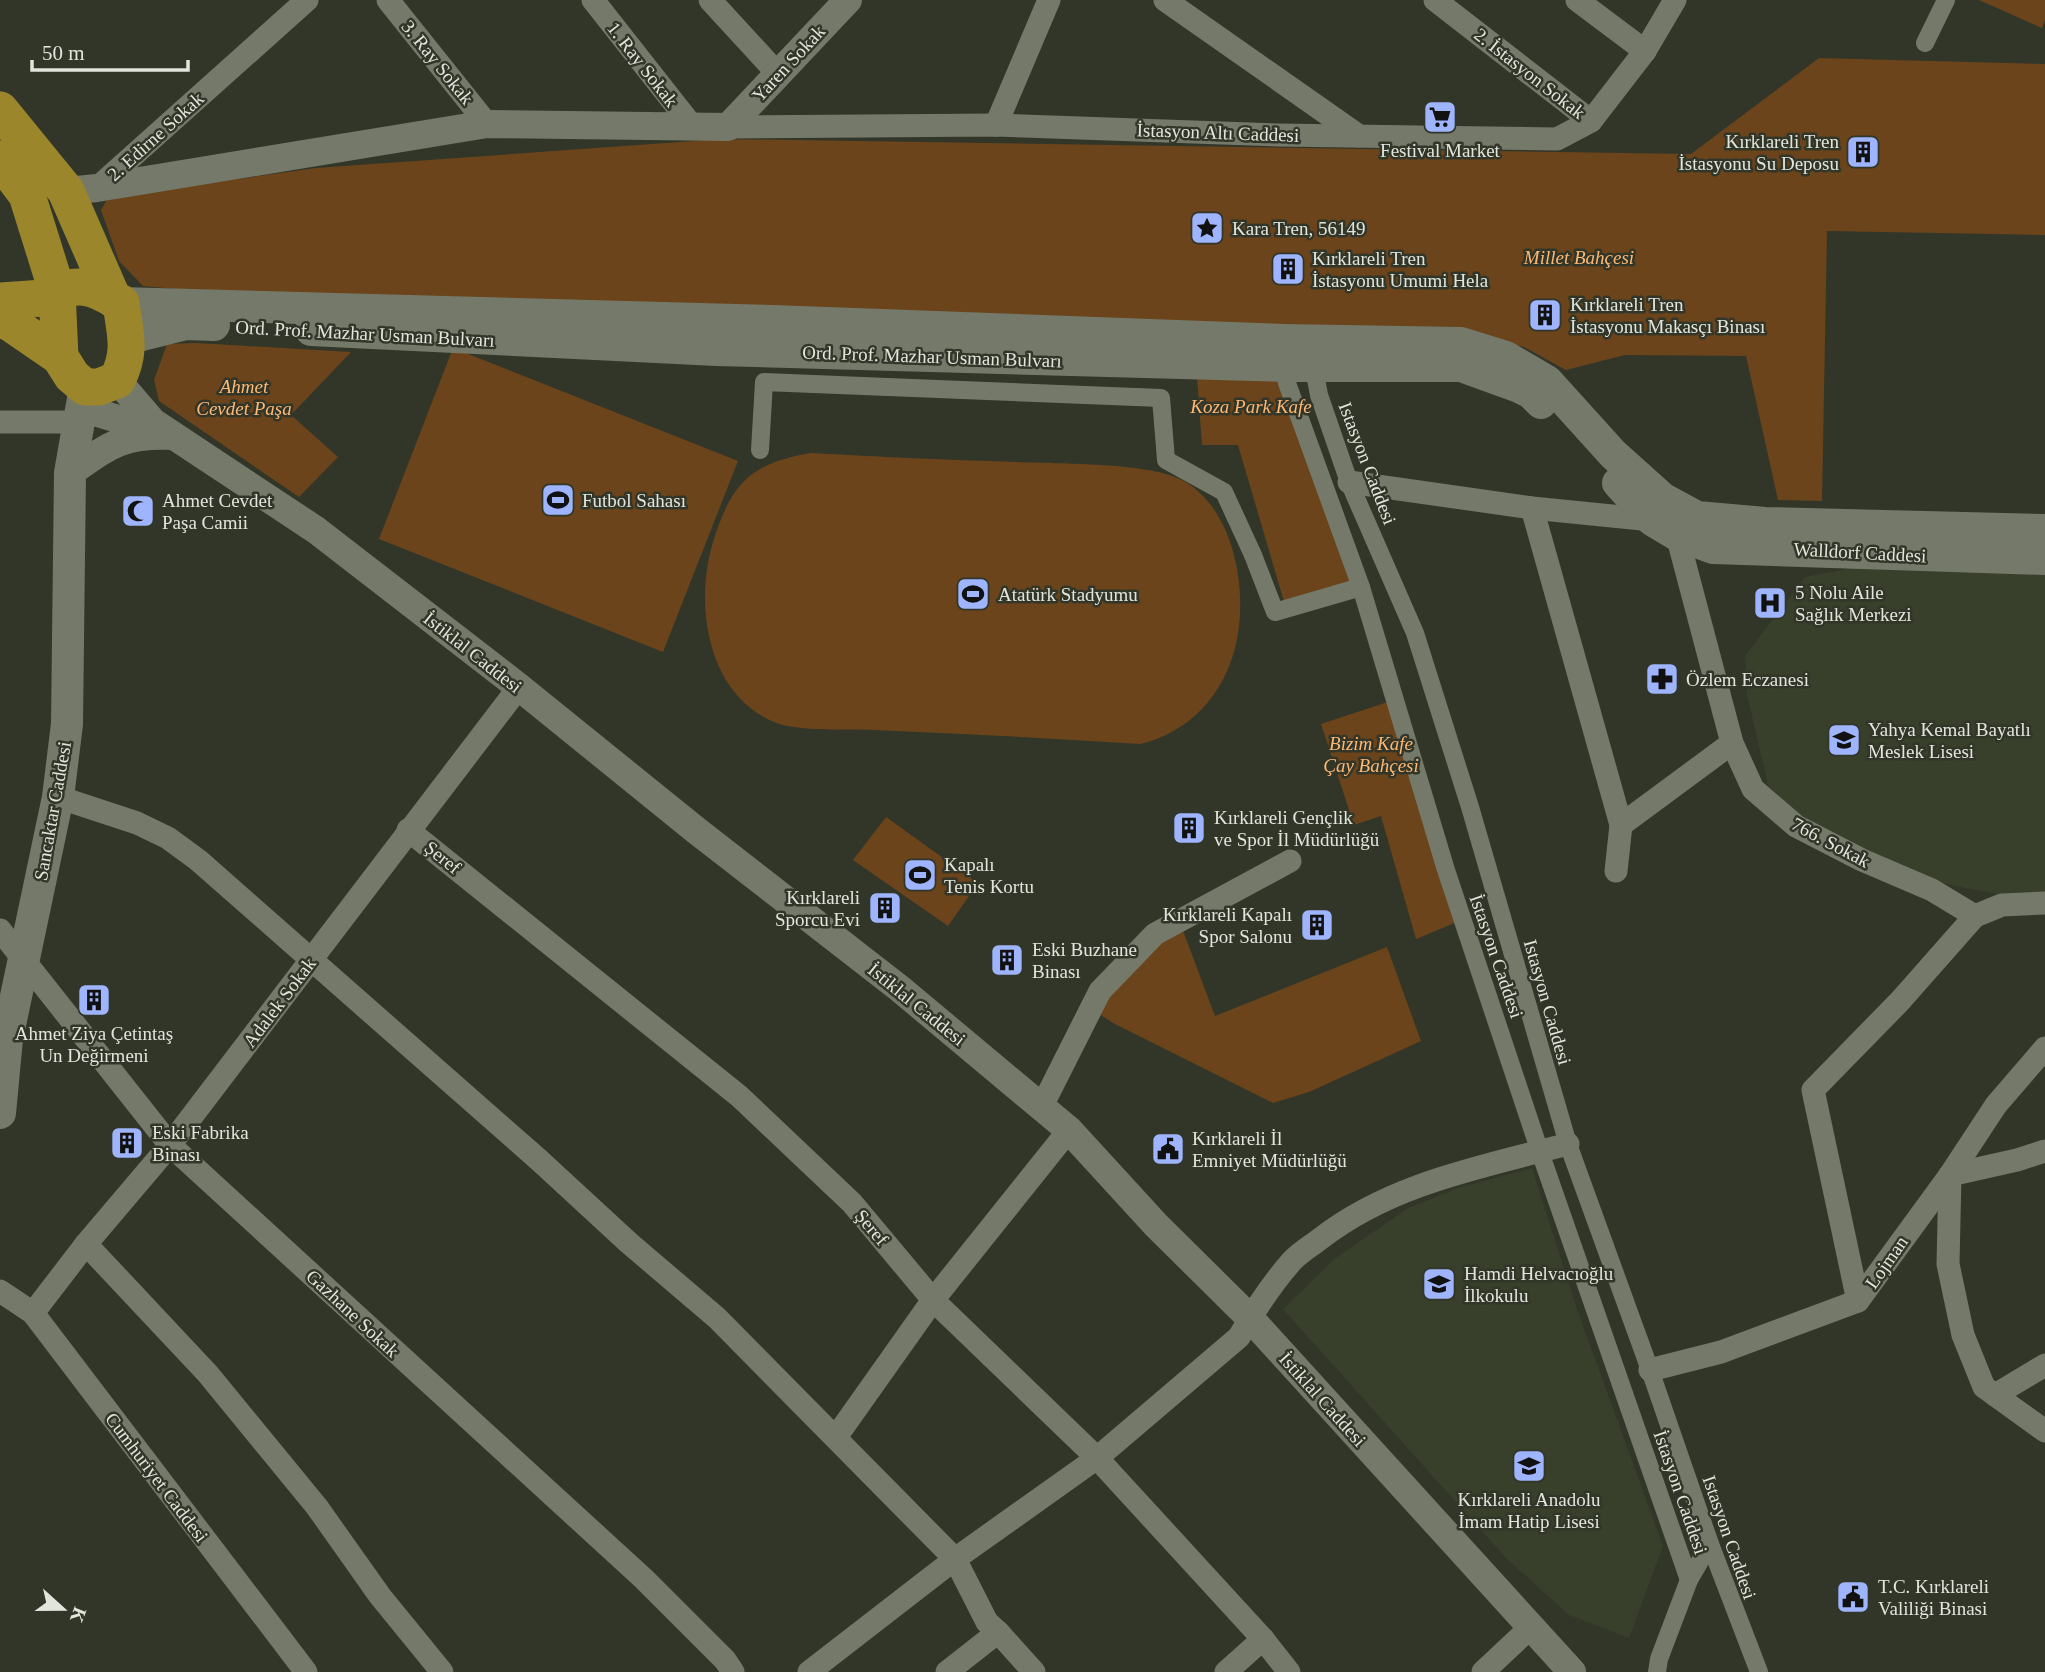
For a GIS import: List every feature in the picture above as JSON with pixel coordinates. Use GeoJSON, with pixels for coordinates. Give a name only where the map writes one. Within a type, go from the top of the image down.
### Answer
{"type":"FeatureCollection","features":[{"type":"Feature","properties":{"kind":"highway"},"geometry":{"type":"LineString","coordinates":[[0,110],[82,190],[117,301],[126,339],[126,362],[91,399],[60,358],[38,289],[27,195],[0,159]]}},
{"type":"Feature","properties":{"kind":"highway"},"geometry":{"type":"LineString","coordinates":[[38,289],[75,285],[92,288],[117,301]]}},
{"type":"Feature","properties":{"kind":"highway"},"geometry":{"type":"LineString","coordinates":[[0,320],[9,322],[60,358]]}},
{"type":"Feature","properties":{"kind":"main road","name":"Ord. Prof. Mazhar Usman Bulvarı"},"geometry":{"type":"LineString","coordinates":[[117,301],[773,321],[1298,353],[1461,366],[1531,393],[1676,524]]}},
{"type":"Feature","properties":{"kind":"main road","name":"Ord. Prof. Mazhar Usman Bulvarı"},"geometry":{"type":"LineString","coordinates":[[126,339],[187,324],[717,350],[1298,353],[1461,343],[1506,357],[1547,381],[1613,454],[1662,498],[1676,524]]}},
{"type":"Feature","properties":{"kind":"main road","name":"Sancaktar Caddesi"},"geometry":{"type":"LineString","coordinates":[[0,1113],[7,1039],[58,797],[67,724],[70,473],[91,399]]}},
{"type":"Feature","properties":{"kind":"main road","name":"Walldorf Caddesi"},"geometry":{"type":"LineString","coordinates":[[1676,524],[1765,523],[2045,530]]}},
{"type":"Feature","properties":{"kind":"main road","name":"Walldorf Caddesi"},"geometry":{"type":"LineString","coordinates":[[1676,524],[1713,548],[2045,559]]}},
{"type":"Feature","properties":{"kind":"street","name":"2. Edirne Sokak"},"geometry":{"type":"LineString","coordinates":[[82,190],[307,0]]}},
{"type":"Feature","properties":{"kind":"street","name":"3. Ray Sokak"},"geometry":{"type":"LineString","coordinates":[[388,0],[488,124]]}},
{"type":"Feature","properties":{"kind":"street","name":"1. Ray Sokak"},"geometry":{"type":"LineString","coordinates":[[593,0],[693,127]]}},
{"type":"Feature","properties":{"kind":"street"},"geometry":{"type":"LineString","coordinates":[[710,0],[778,74]]}},
{"type":"Feature","properties":{"kind":"street","name":"Yaren Sokak"},"geometry":{"type":"LineString","coordinates":[[728,127],[848,0]]}},
{"type":"Feature","properties":{"kind":"street"},"geometry":{"type":"LineString","coordinates":[[996,125],[1049,0]]}},
{"type":"Feature","properties":{"kind":"street"},"geometry":{"type":"LineString","coordinates":[[1165,0],[1359,136]]}},
{"type":"Feature","properties":{"kind":"street","name":"2. İstasyon Sokak"},"geometry":{"type":"LineString","coordinates":[[1435,0],[1591,121]]}},
{"type":"Feature","properties":{"kind":"street"},"geometry":{"type":"LineString","coordinates":[[1577,0],[1645,51]]}},
{"type":"Feature","properties":{"kind":"street","name":"İstasyon Altı Caddesi"},"geometry":{"type":"LineString","coordinates":[[82,190],[488,124],[693,127],[996,125],[1557,139],[1591,121],[1645,51],[1675,0]]}},
{"type":"Feature","properties":{"kind":"street"},"geometry":{"type":"LineString","coordinates":[[1925,43],[1946,0]]}},
{"type":"Feature","properties":{"kind":"street","name":"Istasyon Caddesi"},"geometry":{"type":"LineString","coordinates":[[1298,353],[1319,395],[1349,482],[1415,633],[1470,807],[1568,1144],[1710,1544],[1759,1672]]}},
{"type":"Feature","properties":{"kind":"street","name":"İstasyon Caddesi"},"geometry":{"type":"LineString","coordinates":[[1298,353],[1287,383],[1361,587],[1446,870],[1540,1152],[1689,1580]]}},
{"type":"Feature","properties":{"kind":"street"},"geometry":{"type":"LineString","coordinates":[[760,450],[764,382],[1161,398],[1166,460],[1224,492],[1275,612],[1361,587]]}},
{"type":"Feature","properties":{"kind":"street"},"geometry":{"type":"LineString","coordinates":[[0,422],[91,399],[153,422],[173,436]]}},
{"type":"Feature","properties":{"kind":"street"},"geometry":{"type":"LineString","coordinates":[[91,399],[173,436]]}},
{"type":"Feature","properties":{"kind":"street"},"geometry":{"type":"LineString","coordinates":[[70,473],[123,440],[144,435],[173,436]]}},
{"type":"Feature","properties":{"kind":"street","name":"İstiklal Caddesi"},"geometry":{"type":"LineString","coordinates":[[173,436],[316,530],[899,988],[1042,1106],[1069,1130],[1156,1225],[1250,1318],[1572,1672]]}},
{"type":"Feature","properties":{"kind":"street"},"geometry":{"type":"LineString","coordinates":[[1349,482],[1532,508],[1676,524]]}},
{"type":"Feature","properties":{"kind":"street"},"geometry":{"type":"LineString","coordinates":[[1532,508],[1621,825],[1616,871]]}},
{"type":"Feature","properties":{"kind":"street","name":"766. Sokak"},"geometry":{"type":"LineString","coordinates":[[1676,524],[1732,743],[1753,789],[1796,826],[1862,860],[1932,891],[1976,916]]}},
{"type":"Feature","properties":{"kind":"street","name":"Adalek Sokak"},"geometry":{"type":"LineString","coordinates":[[33,1313],[86,1244],[170,1145],[519,687]]}},
{"type":"Feature","properties":{"kind":"street"},"geometry":{"type":"LineString","coordinates":[[1621,825],[1732,743]]}},
{"type":"Feature","properties":{"kind":"street"},"geometry":{"type":"LineString","coordinates":[[58,797],[138,823],[168,838],[198,860],[717,1318],[955,1559],[987,1622],[1034,1672]]}},
{"type":"Feature","properties":{"kind":"street","name":"Şeref"},"geometry":{"type":"LineString","coordinates":[[408,830],[739,1096],[852,1203],[933,1300],[1097,1458],[1263,1639],[1289,1672]]}},
{"type":"Feature","properties":{"kind":"street"},"geometry":{"type":"LineString","coordinates":[[1042,1106],[1100,991],[1155,934],[1290,861]]}},
{"type":"Feature","properties":{"kind":"street"},"geometry":{"type":"LineString","coordinates":[[1858,1301],[1813,1090],[1900,1002],[1976,916],[2002,905],[2045,903]]}},
{"type":"Feature","properties":{"kind":"street","name":"Gazhane Sokak"},"geometry":{"type":"LineString","coordinates":[[0,929],[170,1145],[644,1580],[725,1660],[733,1672]]}},
{"type":"Feature","properties":{"kind":"street","name":"Lojman"},"geometry":{"type":"LineString","coordinates":[[1650,1370],[1721,1352],[1858,1301],[1950,1175],[1996,1105],[2045,1048]]}},
{"type":"Feature","properties":{"kind":"street"},"geometry":{"type":"LineString","coordinates":[[836,1437],[933,1300],[1069,1130]]}},
{"type":"Feature","properties":{"kind":"street"},"geometry":{"type":"LineString","coordinates":[[809,1672],[955,1559],[1097,1458],[1239,1337],[1292,1260],[1343,1222],[1403,1191],[1479,1166],[1568,1144]]}},
{"type":"Feature","properties":{"kind":"street"},"geometry":{"type":"LineString","coordinates":[[2045,1151],[1950,1175],[1948,1264],[1963,1335],[1984,1387],[2045,1431]]}},
{"type":"Feature","properties":{"kind":"street"},"geometry":{"type":"LineString","coordinates":[[86,1244],[208,1374],[317,1507],[380,1596],[442,1672]]}},
{"type":"Feature","properties":{"kind":"street","name":"Cumhuriyet Caddesi"},"geometry":{"type":"LineString","coordinates":[[0,1291],[33,1313],[306,1672]]}},
{"type":"Feature","properties":{"kind":"street"},"geometry":{"type":"LineString","coordinates":[[1995,1395],[2045,1365]]}},
{"type":"Feature","properties":{"kind":"street"},"geometry":{"type":"LineString","coordinates":[[1657,1672],[1659,1659],[1689,1580],[1710,1544]]}},
{"type":"Feature","properties":{"kind":"street"},"geometry":{"type":"LineString","coordinates":[[1483,1672],[1531,1627]]}},
{"type":"Feature","properties":{"kind":"street"},"geometry":{"type":"LineString","coordinates":[[947,1672],[998,1632]]}},
{"type":"Feature","properties":{"kind":"street"},"geometry":{"type":"LineString","coordinates":[[1226,1672],[1263,1639]]}},
{"type":"Feature","properties":{"kind":"shaded area"},"geometry":{"type":"Polygon","coordinates":[[[1919,555],[2045,559],[2045,903],[1940,883],[1804,822],[1768,785],[1747,695],[1745,656],[1805,577],[1919,555]]]}},
{"type":"Feature","properties":{"kind":"shaded area"},"geometry":{"type":"Polygon","coordinates":[[[1532,1168],[1577,1309],[1663,1546],[1629,1638],[1569,1615],[1507,1559],[1283,1309],[1333,1260],[1408,1208],[1458,1188],[1532,1168]]]}},
{"type":"Feature","properties":{"kind":"green space"},"geometry":{"type":"Polygon","coordinates":[[[1979,0],[2045,0],[2045,20],[2042,28],[1979,0]]]}},
{"type":"Feature","properties":{"kind":"green space","name":"Millet Bahçesi"},"geometry":{"type":"Polygon","coordinates":[[[1819,58],[2045,64],[2045,235],[1827,231],[1822,501],[1778,500],[1746,356],[1625,355],[1566,370],[1524,347],[1456,331],[196,291],[143,286],[119,261],[101,210],[106,201],[125,195],[316,168],[722,139],[1691,154],[1819,58]]]}},
{"type":"Feature","properties":{"kind":"green space","name":"Ahmet Cevdet Paşa"},"geometry":{"type":"Polygon","coordinates":[[[196,343],[351,352],[291,415],[338,457],[299,497],[159,401],[154,380],[167,344],[196,343]]]}},
{"type":"Feature","properties":{"kind":"green space","name":"Futbol Sahası"},"geometry":{"type":"Polygon","coordinates":[[[453,348],[738,461],[663,652],[379,539],[453,348]]]}},
{"type":"Feature","properties":{"kind":"green space","name":"Koza Park Kafe"},"geometry":{"type":"Polygon","coordinates":[[[1196,363],[1286,366],[1361,587],[1285,605],[1238,445],[1202,445],[1196,363]]]}},
{"type":"Feature","properties":{"kind":"green space","name":"Atatürk Stadyumu"},"geometry":{"type":"Polygon","coordinates":[[[811,453],[1104,465],[1149,470],[1184,481],[1202,495],[1216,512],[1227,533],[1239,580],[1239,627],[1235,648],[1222,682],[1201,710],[1188,721],[1157,739],[1140,744],[809,729],[774,722],[751,709],[734,691],[720,669],[711,645],[706,619],[707,567],[727,505],[746,479],[772,463],[811,453]]]}},
{"type":"Feature","properties":{"kind":"green space","name":"Bizim Kafe Çay Bahçesi"},"geometry":{"type":"Polygon","coordinates":[[[1394,700],[1462,920],[1416,939],[1381,816],[1354,825],[1321,724],[1394,700]]]}},
{"type":"Feature","properties":{"kind":"green space","name":"Kapalı Tenis Kortu"},"geometry":{"type":"Polygon","coordinates":[[[886,817],[978,883],[948,926],[853,860],[886,817]]]}},
{"type":"Feature","properties":{"kind":"green space"},"geometry":{"type":"Polygon","coordinates":[[[1182,928],[1215,1016],[1387,947],[1421,1041],[1309,1092],[1273,1103],[1099,1014],[1118,982],[1150,948],[1182,928]]]}},
{"type":"Feature","properties":{"kind":"place","name":"Festival Market"},"geometry":{"type":"Point","coordinates":[1440,117]}},
{"type":"Feature","properties":{"kind":"place","name":"Kırklareli Tren İstasyonu Su Deposu"},"geometry":{"type":"Point","coordinates":[1863,152]}},
{"type":"Feature","properties":{"kind":"place","name":"Kara Tren, 56149"},"geometry":{"type":"Point","coordinates":[1207,228]}},
{"type":"Feature","properties":{"kind":"place","name":"Kırklareli Tren İstasyonu Umumi Hela"},"geometry":{"type":"Point","coordinates":[1288,269]}},
{"type":"Feature","properties":{"kind":"place","name":"Kırklareli Tren İstasyonu Makasçı Binası"},"geometry":{"type":"Point","coordinates":[1545,315]}},
{"type":"Feature","properties":{"kind":"place","name":"Futbol Sahası"},"geometry":{"type":"Point","coordinates":[558,500]}},
{"type":"Feature","properties":{"kind":"place","name":"Ahmet Cevdet Paşa Camii"},"geometry":{"type":"Point","coordinates":[138,511]}},
{"type":"Feature","properties":{"kind":"place","name":"Atatürk Stadyumu"},"geometry":{"type":"Point","coordinates":[973,594]}},
{"type":"Feature","properties":{"kind":"place","name":"5 Nolu Aile Sağlık Merkezi"},"geometry":{"type":"Point","coordinates":[1770,603]}},
{"type":"Feature","properties":{"kind":"place","name":"Özlem Eczanesi"},"geometry":{"type":"Point","coordinates":[1662,679]}},
{"type":"Feature","properties":{"kind":"place","name":"Yahya Kemal Bayatlı Meslek Lisesi"},"geometry":{"type":"Point","coordinates":[1844,740]}},
{"type":"Feature","properties":{"kind":"place","name":"Kırklareli Gençlik ve Spor İl Müdürlüğü"},"geometry":{"type":"Point","coordinates":[1189,828]}},
{"type":"Feature","properties":{"kind":"place","name":"Kapalı Tenis Kortu"},"geometry":{"type":"Point","coordinates":[920,875]}},
{"type":"Feature","properties":{"kind":"place","name":"Kırklareli Sporcu Evi"},"geometry":{"type":"Point","coordinates":[885,908]}},
{"type":"Feature","properties":{"kind":"place","name":"Kırklareli Kapalı Spor Salonu"},"geometry":{"type":"Point","coordinates":[1317,925]}},
{"type":"Feature","properties":{"kind":"place","name":"Eski Buzhane Binası"},"geometry":{"type":"Point","coordinates":[1007,960]}},
{"type":"Feature","properties":{"kind":"place","name":"Ahmet Ziya Çetintaş Un Değirmeni"},"geometry":{"type":"Point","coordinates":[94,1000]}},
{"type":"Feature","properties":{"kind":"place","name":"Eski Fabrika Binası"},"geometry":{"type":"Point","coordinates":[127,1143]}},
{"type":"Feature","properties":{"kind":"place","name":"Kırklareli İl Emniyet Müdürlüğü"},"geometry":{"type":"Point","coordinates":[1168,1149]}},
{"type":"Feature","properties":{"kind":"place","name":"Hamdi Helvacıoğlu İlkokulu"},"geometry":{"type":"Point","coordinates":[1439,1284]}},
{"type":"Feature","properties":{"kind":"place","name":"Kırklareli Anadolu İmam Hatip Lisesi"},"geometry":{"type":"Point","coordinates":[1529,1466]}},
{"type":"Feature","properties":{"kind":"place","name":"T.C. Kırklareli Valiliği Binasi"},"geometry":{"type":"Point","coordinates":[1853,1597]}}]}
